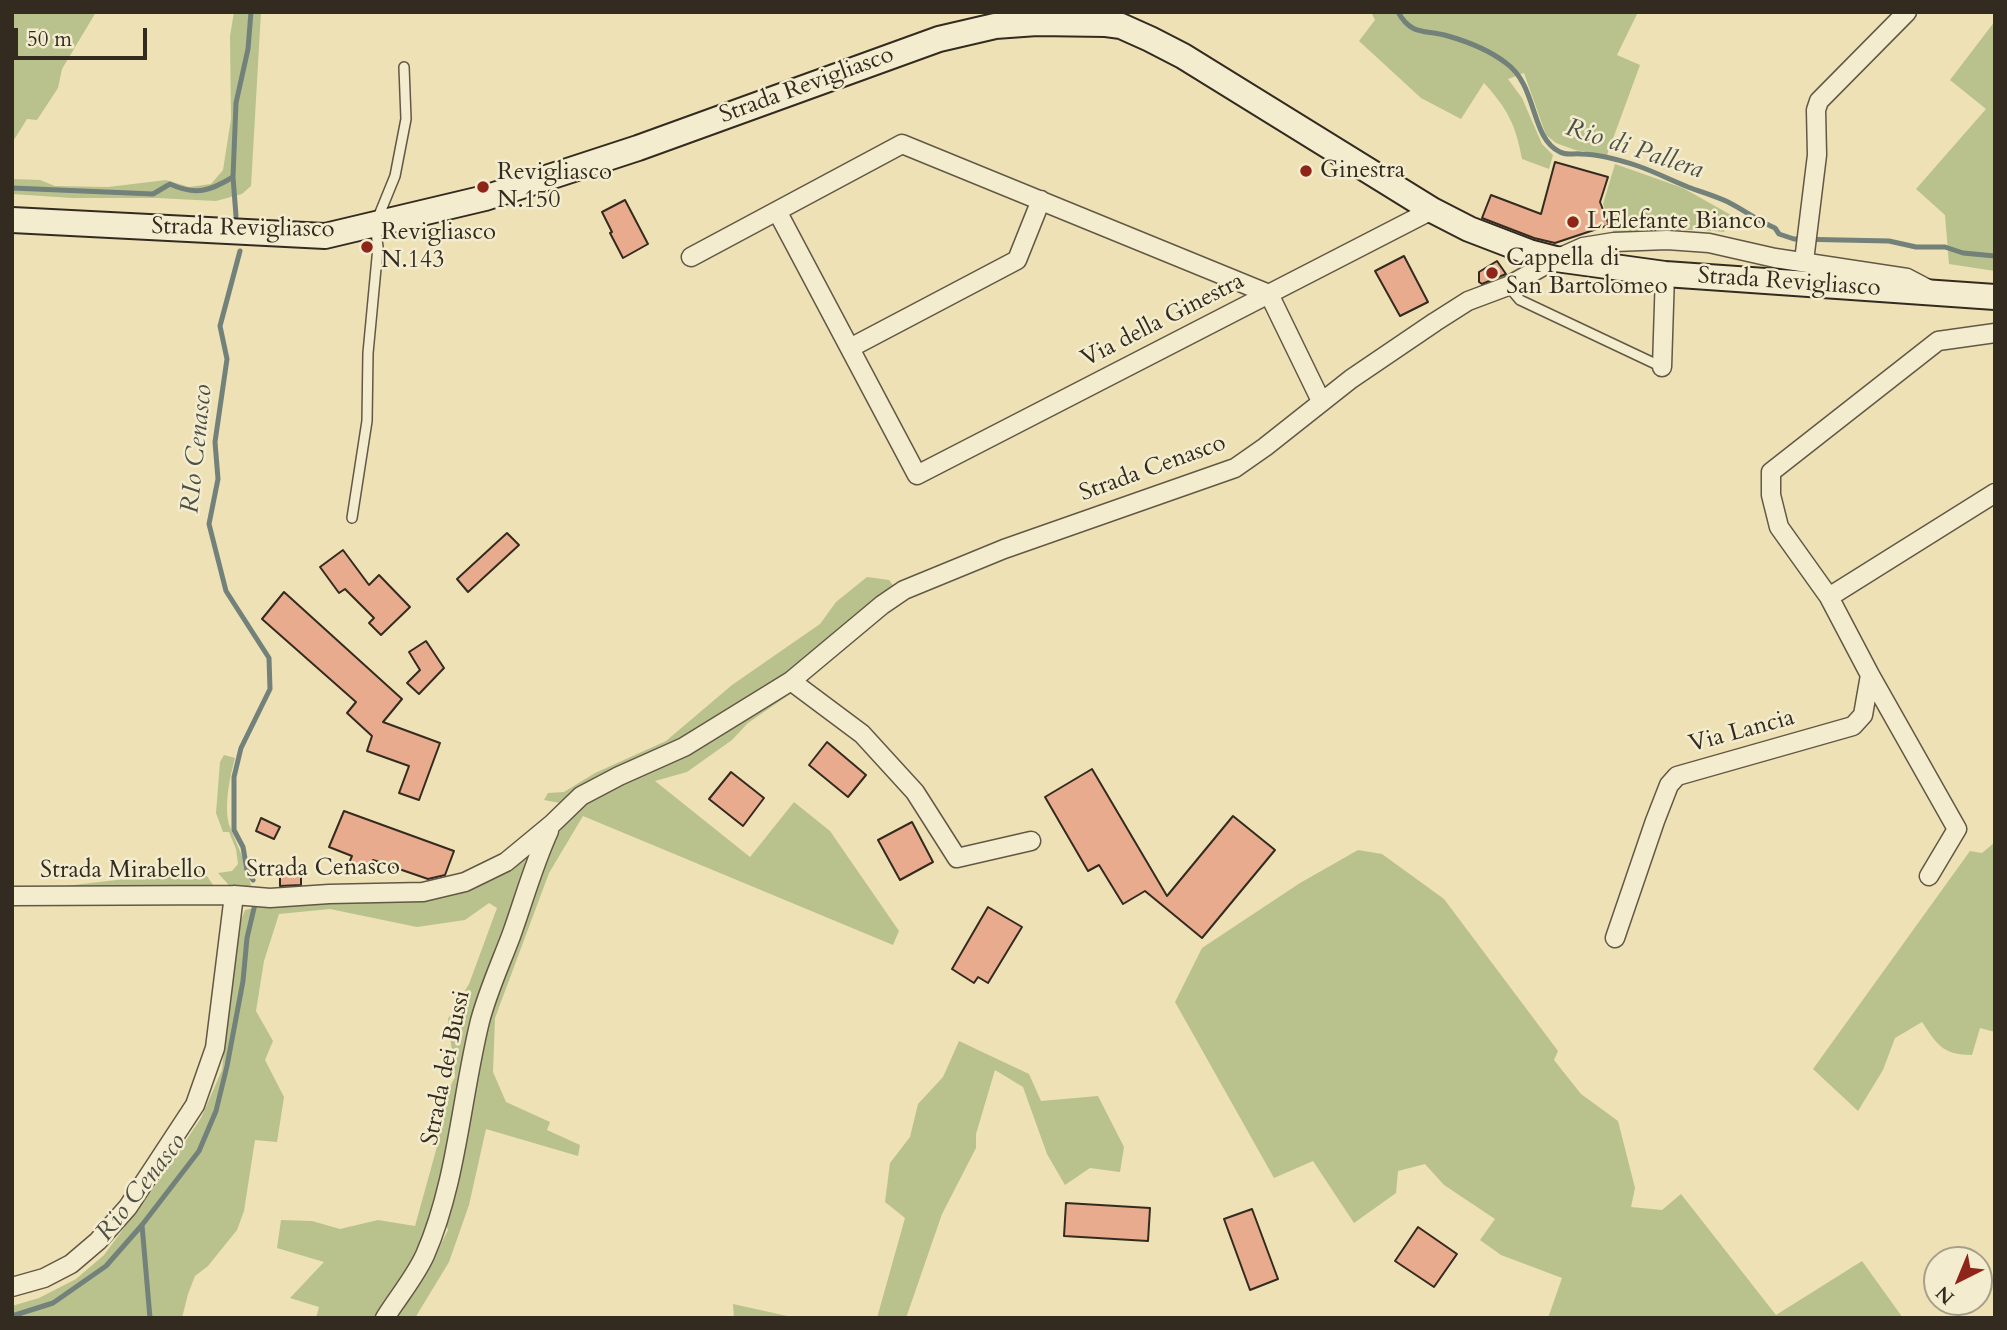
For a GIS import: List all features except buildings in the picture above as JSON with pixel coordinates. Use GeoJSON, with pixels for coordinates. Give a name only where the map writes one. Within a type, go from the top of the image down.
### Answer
{"type":"FeatureCollection","features":[{"type":"Feature","properties":{"kind":"street"},"geometry":{"type":"LineString","coordinates":[[1806,246],[1817,155],[1816,110],[1819,102],[1907,12]]}},
{"type":"Feature","properties":{"kind":"street","name":"Strada Revigliasco"},"geometry":{"type":"LineString","coordinates":[[14,221],[325,236],[485,198],[638,148],[939,39],[995,26],[1118,19],[1183,56],[1432,210],[1469,229],[1530,252],[1556,259],[1665,274],[1995,297]]}},
{"type":"Feature","properties":{"kind":"street"},"geometry":{"type":"LineString","coordinates":[[691,257],[902,144],[1269,293],[1321,401]]}},
{"type":"Feature","properties":{"kind":"street"},"geometry":{"type":"LineString","coordinates":[[778,211],[850,348],[1017,260],[1041,200]]}},
{"type":"Feature","properties":{"kind":"street","name":"Via della Ginestra"},"geometry":{"type":"LineString","coordinates":[[850,348],[917,475],[1432,210]]}},
{"type":"Feature","properties":{"kind":"street","name":"Strada Revigliasco"},"geometry":{"type":"LineString","coordinates":[[1556,259],[1583,247],[1614,242],[1667,240],[1709,243],[1775,258],[1806,246],[1907,278],[1938,294]]}},
{"type":"Feature","properties":{"kind":"street","name":"Strada Cenasco"},"geometry":{"type":"LineString","coordinates":[[12,1287],[44,1278],[71,1264],[98,1241],[128,1207],[195,1105],[215,1048],[234,895],[270,898],[423,892],[465,882],[506,862],[581,796],[684,747],[791,681],[882,605],[904,590],[1004,549],[1235,468],[1321,401],[1468,301],[1508,286],[1556,259]]}},
{"type":"Feature","properties":{"kind":"street"},"geometry":{"type":"LineString","coordinates":[[1662,367],[1665,274]]}},
{"type":"Feature","properties":{"kind":"street"},"geometry":{"type":"LineString","coordinates":[[1929,876],[1957,829],[1870,676],[1829,597],[1779,527],[1771,495],[1771,472],[1938,341],[1995,333]]}},
{"type":"Feature","properties":{"kind":"street"},"geometry":{"type":"LineString","coordinates":[[1829,597],[1995,493]]}},
{"type":"Feature","properties":{"kind":"street","name":"Via Lancia"},"geometry":{"type":"LineString","coordinates":[[1615,938],[1655,821],[1669,785],[1677,776],[1853,726],[1863,715],[1870,676]]}},
{"type":"Feature","properties":{"kind":"street"},"geometry":{"type":"LineString","coordinates":[[791,681],[862,734],[915,792],[957,858],[1031,841]]}},
{"type":"Feature","properties":{"kind":"street","name":"Strada dei Bussi"},"geometry":{"type":"LineString","coordinates":[[385,1318],[424,1256],[437,1220],[492,979],[552,824]]}},
{"type":"Feature","properties":{"kind":"street","name":"Strada Mirabello"},"geometry":{"type":"LineString","coordinates":[[12,896],[234,895]]}},
{"type":"Feature","properties":{"kind":"lane"},"geometry":{"type":"LineString","coordinates":[[352,517],[367,421],[368,353],[378,247],[375,225],[395,176],[406,119],[404,67]]}},
{"type":"Feature","properties":{"kind":"lane"},"geometry":{"type":"LineString","coordinates":[[1508,286],[1520,300],[1662,367]]}},
{"type":"Feature","properties":{"kind":"green space"},"geometry":{"type":"Polygon","coordinates":[[[12,12],[96,12],[62,69],[58,88],[37,120],[27,119],[12,143],[12,12]]]}},
{"type":"Feature","properties":{"kind":"green space"},"geometry":{"type":"Polygon","coordinates":[[[234,12],[261,12],[251,186],[242,194],[216,201],[12,194],[12,179],[40,180],[55,186],[108,187],[166,180],[189,187],[211,184],[223,170],[231,119],[230,36],[234,12]]]}},
{"type":"Feature","properties":{"kind":"green space"},"geometry":{"type":"Polygon","coordinates":[[[1371,12],[1638,12],[1617,55],[1640,65],[1607,155],[1575,150],[1556,143],[1546,135],[1524,73],[1508,79],[1522,98],[1542,144],[1553,155],[1549,169],[1522,159],[1517,136],[1509,118],[1484,83],[1461,119],[1421,98],[1359,41],[1375,20],[1371,12]]]}},
{"type":"Feature","properties":{"kind":"green space"},"geometry":{"type":"Polygon","coordinates":[[[1995,21],[1995,271],[1949,264],[1945,215],[1916,189],[1986,109],[1950,80],[1995,21]]]}},
{"type":"Feature","properties":{"kind":"green space"},"geometry":{"type":"Polygon","coordinates":[[[1615,164],[1683,188],[1731,215],[1724,232],[1670,230],[1615,236],[1603,204],[1615,164]]]}},
{"type":"Feature","properties":{"kind":"green space"},"geometry":{"type":"Polygon","coordinates":[[[867,577],[889,580],[895,588],[786,677],[681,744],[620,769],[560,803],[544,800],[548,793],[564,792],[595,773],[666,741],[732,685],[820,624],[836,602],[867,577]]]}},
{"type":"Feature","properties":{"kind":"green space"},"geometry":{"type":"Polygon","coordinates":[[[786,688],[790,694],[748,723],[732,740],[687,772],[655,781],[750,857],[794,802],[830,831],[899,931],[893,945],[583,816],[549,873],[495,1018],[493,1072],[506,1102],[550,1122],[547,1130],[580,1145],[578,1156],[486,1129],[469,1205],[449,1262],[415,1318],[398,1318],[429,1268],[448,1230],[445,1221],[496,981],[538,872],[563,826],[583,802],[786,688]]]}},
{"type":"Feature","properties":{"kind":"green space"},"geometry":{"type":"Polygon","coordinates":[[[224,755],[235,758],[228,792],[228,820],[247,869],[252,894],[235,892],[218,873],[232,871],[238,864],[236,849],[229,832],[223,832],[216,813],[220,762],[224,755]]]}},
{"type":"Feature","properties":{"kind":"green space"},"geometry":{"type":"Polygon","coordinates":[[[1995,842],[1995,1032],[1980,1028],[1972,1055],[1954,1053],[1941,1047],[1922,1022],[1895,1038],[1883,1070],[1858,1111],[1813,1069],[1970,851],[1982,853],[1995,842]]]}},
{"type":"Feature","properties":{"kind":"green space"},"geometry":{"type":"Polygon","coordinates":[[[532,850],[473,1016],[464,1075],[432,1216],[418,1254],[376,1318],[316,1318],[319,1307],[290,1298],[324,1262],[277,1248],[281,1220],[312,1221],[340,1229],[378,1220],[415,1226],[438,1143],[438,1111],[455,1077],[448,1019],[469,984],[497,908],[489,903],[465,920],[417,927],[330,909],[279,914],[264,961],[256,1011],[273,1041],[265,1060],[284,1097],[277,1142],[255,1140],[244,1211],[237,1230],[208,1266],[195,1276],[182,1318],[12,1318],[12,1306],[39,1298],[76,1279],[104,1255],[201,1118],[222,1070],[237,931],[245,910],[265,905],[422,898],[462,892],[509,869],[532,850]]]}},
{"type":"Feature","properties":{"kind":"green space"},"geometry":{"type":"Polygon","coordinates":[[[1358,850],[1382,854],[1444,899],[1558,1051],[1554,1060],[1581,1094],[1618,1121],[1635,1188],[1631,1207],[1662,1210],[1681,1194],[1776,1315],[1862,1261],[1903,1318],[1548,1318],[1562,1278],[1501,1255],[1480,1240],[1495,1219],[1444,1185],[1425,1164],[1398,1171],[1396,1193],[1354,1223],[1313,1161],[1274,1178],[1175,1002],[1202,948],[1300,883],[1358,850]]]}},
{"type":"Feature","properties":{"kind":"green space"},"geometry":{"type":"Polygon","coordinates":[[[203,870],[217,891],[58,892],[14,887],[65,886],[203,870]]]}},
{"type":"Feature","properties":{"kind":"green space"},"geometry":{"type":"Polygon","coordinates":[[[959,1041],[1029,1074],[1041,1101],[1098,1096],[1124,1147],[1120,1172],[1090,1168],[1065,1185],[1047,1154],[1023,1087],[995,1070],[976,1134],[976,1148],[942,1214],[906,1318],[877,1318],[905,1218],[885,1202],[890,1163],[910,1137],[918,1104],[943,1077],[959,1041]]]}},
{"type":"Feature","properties":{"kind":"green space"},"geometry":{"type":"Polygon","coordinates":[[[733,1304],[796,1318],[734,1318],[733,1304]]]}},
{"type":"Feature","properties":{"kind":"waterway","name":"Rio di Pallera"},"geometry":{"type":"LineString","coordinates":[[12,188],[153,194],[170,184],[188,190],[203,190],[233,177],[236,103],[248,49],[251,12]]}},
{"type":"Feature","properties":{"kind":"waterway","name":"Rio di Pallera"},"geometry":{"type":"LineString","coordinates":[[1398,12],[1414,29],[1464,41],[1486,50],[1506,63],[1524,85],[1543,135],[1550,145],[1563,153],[1603,156],[1644,168],[1728,202],[1775,228],[1779,234],[1794,239],[1889,241],[1916,247],[1945,247],[1963,253],[1995,256]]}},
{"type":"Feature","properties":{"kind":"waterway","name":"Rio Cenasco"},"geometry":{"type":"LineString","coordinates":[[233,177],[236,216]]}},
{"type":"Feature","properties":{"kind":"waterway","name":"RIo Cenasco"},"geometry":{"type":"LineString","coordinates":[[240,251],[220,326],[227,359],[215,442],[218,479],[209,524],[226,591],[269,658],[270,689],[241,748],[234,777],[234,830],[243,847],[247,870],[253,880]]}},
{"type":"Feature","properties":{"kind":"waterway","name":"Rio Cenasco"},"geometry":{"type":"LineString","coordinates":[[12,1316],[53,1303],[106,1266],[142,1225],[199,1151],[216,1111],[227,1066],[255,904]]}},
{"type":"Feature","properties":{"kind":"waterway"},"geometry":{"type":"LineString","coordinates":[[142,1225],[150,1318]]}},
{"type":"Feature","properties":{"kind":"place","name":"Ginestra"},"geometry":{"type":"Point","coordinates":[1306,171]}},
{"type":"Feature","properties":{"kind":"place","name":"Revigliasco N.150"},"geometry":{"type":"Point","coordinates":[483,187]}},
{"type":"Feature","properties":{"kind":"place","name":"L'Elefante Bianco"},"geometry":{"type":"Point","coordinates":[1573,222]}},
{"type":"Feature","properties":{"kind":"place","name":"Revigliasco N.143"},"geometry":{"type":"Point","coordinates":[367,247]}},
{"type":"Feature","properties":{"kind":"place","name":"Cappella di San Bartolomeo"},"geometry":{"type":"Point","coordinates":[1492,273]}}]}
